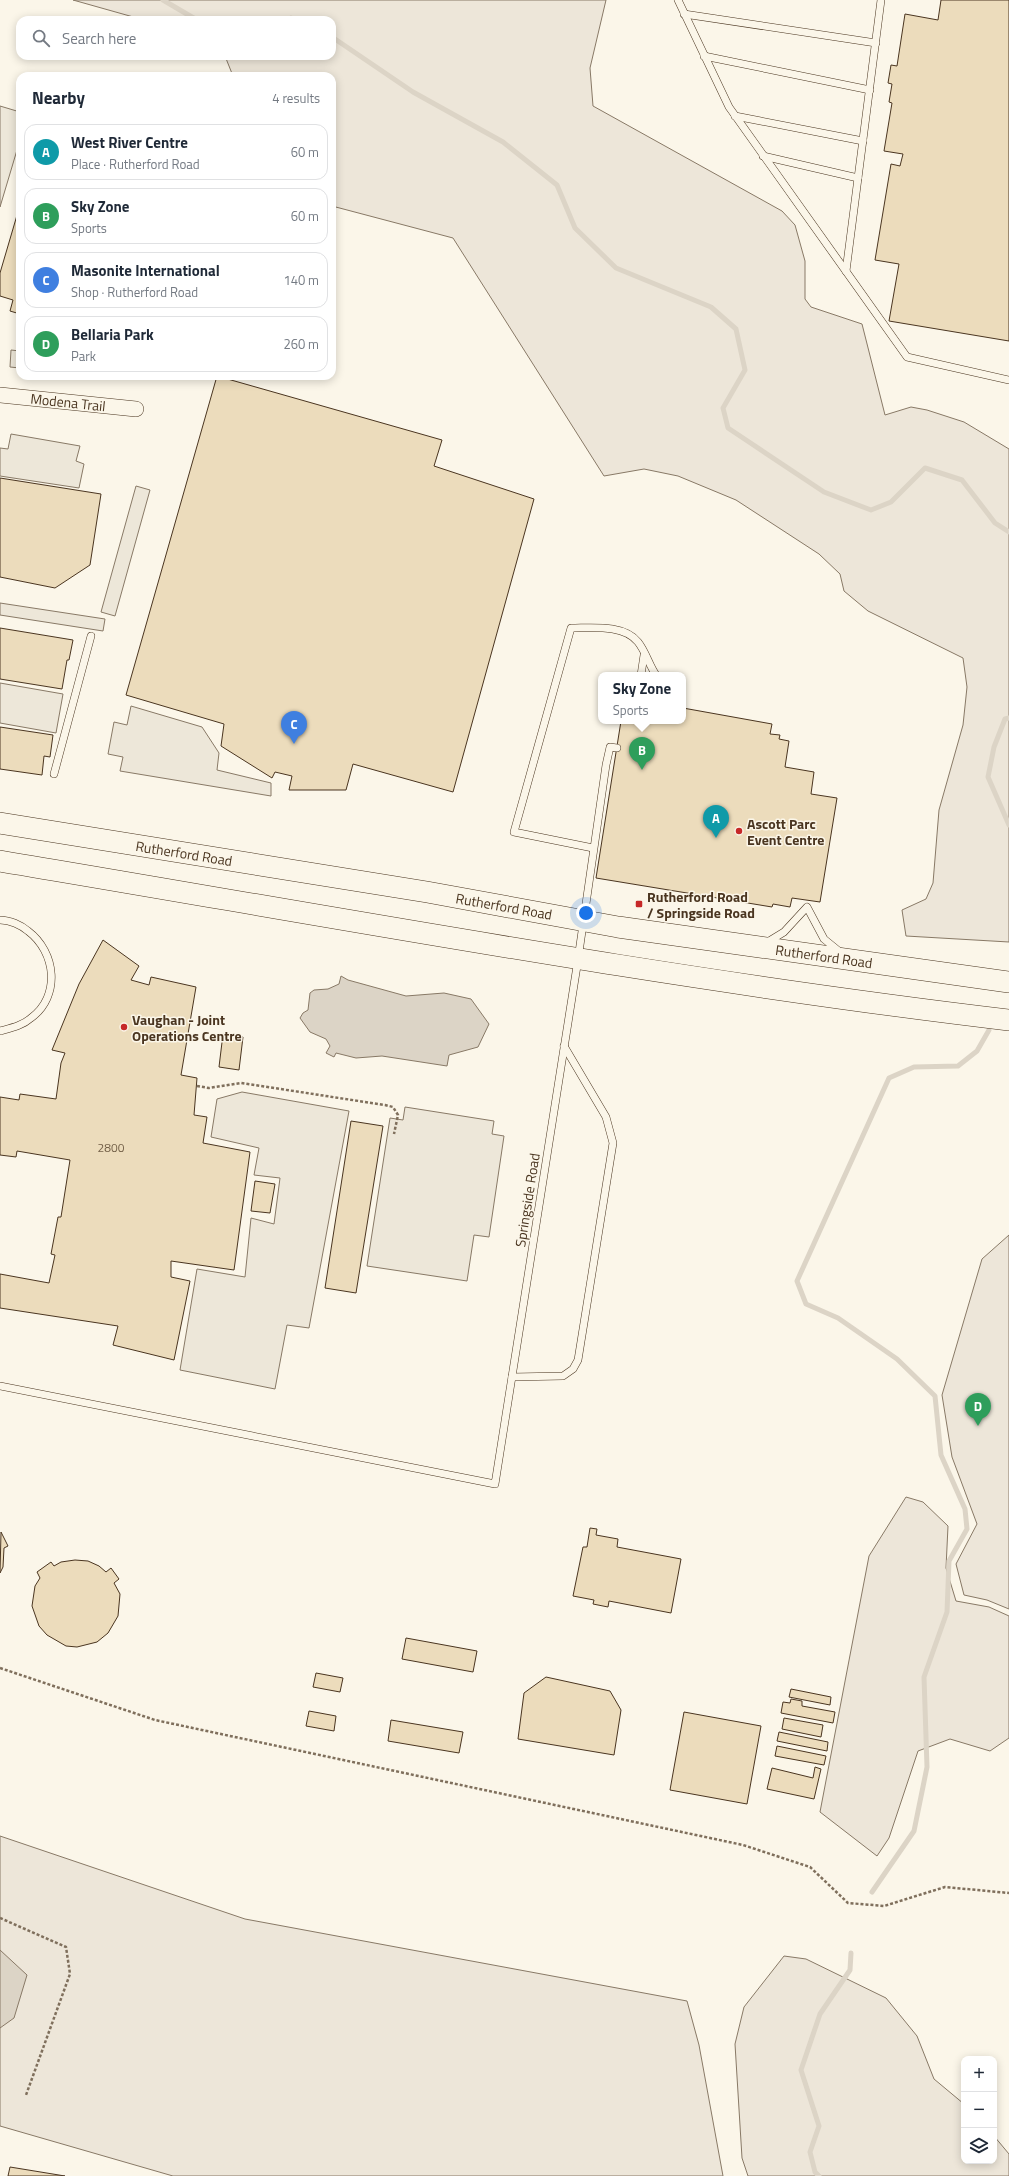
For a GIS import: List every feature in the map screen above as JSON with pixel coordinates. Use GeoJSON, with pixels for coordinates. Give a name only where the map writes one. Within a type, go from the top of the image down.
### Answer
{"type":"FeatureCollection","features":[{"type":"Feature","properties":{"kind":"main road","name":"Rutherford Road"},"geometry":{"type":"LineString","coordinates":[[0,823],[426,892],[584,921],[1009,982]]}},
{"type":"Feature","properties":{"kind":"main road"},"geometry":{"type":"LineString","coordinates":[[0,861],[578,958],[920,1009],[1009,1020]]}},
{"type":"Feature","properties":{"kind":"street","name":"Modena Trail"},"geometry":{"type":"LineString","coordinates":[[0,395],[136,409]]}},
{"type":"Feature","properties":{"kind":"lane"},"geometry":{"type":"LineString","coordinates":[[678,0],[729,107],[907,357],[1009,380]]}},
{"type":"Feature","properties":{"kind":"lane"},"geometry":{"type":"LineString","coordinates":[[846,271],[882,0]]}},
{"type":"Feature","properties":{"kind":"lane"},"geometry":{"type":"LineString","coordinates":[[684,14],[876,43]]}},
{"type":"Feature","properties":{"kind":"lane"},"geometry":{"type":"LineString","coordinates":[[704,56],[870,90]]}},
{"type":"Feature","properties":{"kind":"lane"},"geometry":{"type":"LineString","coordinates":[[735,116],[863,141]]}},
{"type":"Feature","properties":{"kind":"lane"},"geometry":{"type":"LineString","coordinates":[[763,156],[858,178]]}},
{"type":"Feature","properties":{"kind":"lane"},"geometry":{"type":"LineString","coordinates":[[593,848],[514,832],[571,628],[620,631],[631,635],[639,643],[654,672]]}},
{"type":"Feature","properties":{"kind":"lane"},"geometry":{"type":"LineString","coordinates":[[54,774],[91,636]]}},
{"type":"Feature","properties":{"kind":"lane"},"geometry":{"type":"LineString","coordinates":[[641,672],[644,654]]}},
{"type":"Feature","properties":{"kind":"lane","name":"Springside Road"},"geometry":{"type":"LineString","coordinates":[[0,1386],[495,1484],[584,921],[593,848],[610,747],[617,748]]}},
{"type":"Feature","properties":{"kind":"lane"},"geometry":{"type":"LineString","coordinates":[[759,947],[784,932],[807,907],[824,939],[848,959]]}},
{"type":"Feature","properties":{"kind":"lane"},"geometry":{"type":"LineString","coordinates":[[0,920],[22,926],[37,938],[47,953],[52,970],[50,988],[44,1005],[32,1018],[17,1027],[0,1031]]}},
{"type":"Feature","properties":{"kind":"lane"},"geometry":{"type":"LineString","coordinates":[[512,1377],[563,1376],[573,1369],[578,1360],[612,1151],[613,1143],[606,1118],[564,1046]]}},
{"type":"Feature","properties":{"kind":"path"},"geometry":{"type":"LineString","coordinates":[[196,1086],[209,1088],[241,1083],[393,1107],[398,1115],[394,1134]]}},
{"type":"Feature","properties":{"kind":"path"},"geometry":{"type":"LineString","coordinates":[[0,1668],[155,1720],[743,1845],[810,1867],[848,1903],[884,1906],[945,1887],[1009,1893]]}},
{"type":"Feature","properties":{"kind":"path"},"geometry":{"type":"LineString","coordinates":[[0,1918],[66,1947],[69,1967],[70,1974],[26,2095]]}},
{"type":"Feature","properties":{"kind":"shaded area"},"geometry":{"type":"Polygon","coordinates":[[[73,0],[606,0],[590,68],[593,106],[782,211],[795,225],[805,261],[805,299],[811,307],[862,324],[885,415],[911,407],[927,410],[964,422],[1009,449],[1009,942],[906,936],[902,910],[926,899],[933,883],[939,810],[963,725],[967,687],[963,658],[868,611],[844,591],[840,574],[819,554],[736,500],[678,476],[644,469],[604,476],[453,238],[336,207],[336,72],[231,72],[227,60],[336,60],[336,16],[130,16],[73,0]]]}},
{"type":"Feature","properties":{"kind":"shaded area"},"geometry":{"type":"Polygon","coordinates":[[[0,106],[16,111],[16,153],[0,207],[0,106]]]}},
{"type":"Feature","properties":{"kind":"shaded area"},"geometry":{"type":"Polygon","coordinates":[[[11,350],[16,351],[16,368],[10,367],[11,350]]]}},
{"type":"Feature","properties":{"kind":"shaded area"},"geometry":{"type":"Polygon","coordinates":[[[11,434],[80,446],[76,461],[84,464],[79,488],[0,476],[0,448],[8,449],[11,434]]]}},
{"type":"Feature","properties":{"kind":"shaded area"},"geometry":{"type":"Polygon","coordinates":[[[136,486],[150,490],[115,616],[101,612],[136,486]]]}},
{"type":"Feature","properties":{"kind":"shaded area"},"geometry":{"type":"Polygon","coordinates":[[[0,603],[105,619],[103,631],[0,615],[0,603]]]}},
{"type":"Feature","properties":{"kind":"shaded area"},"geometry":{"type":"Polygon","coordinates":[[[0,683],[63,694],[56,733],[0,723],[0,683]]]}},
{"type":"Feature","properties":{"kind":"shaded area"},"geometry":{"type":"Polygon","coordinates":[[[131,706],[202,727],[219,753],[217,770],[271,783],[271,796],[120,771],[123,757],[108,754],[114,722],[127,725],[131,706]]]}},
{"type":"Feature","properties":{"kind":"shaded area"},"geometry":{"type":"Polygon","coordinates":[[[341,976],[348,980],[406,996],[444,993],[471,999],[489,1024],[478,1047],[449,1055],[447,1066],[382,1056],[356,1058],[336,1053],[334,1057],[326,1053],[330,1046],[326,1039],[310,1032],[300,1018],[303,1013],[308,1010],[310,993],[314,990],[328,989],[339,984],[341,976]]]}},
{"type":"Feature","properties":{"kind":"shaded area"},"geometry":{"type":"Polygon","coordinates":[[[242,1092],[349,1111],[309,1328],[287,1325],[275,1389],[180,1370],[197,1269],[245,1277],[251,1218],[274,1224],[280,1178],[254,1175],[259,1148],[211,1137],[217,1099],[242,1092]]]}},
{"type":"Feature","properties":{"kind":"shaded area"},"geometry":{"type":"Polygon","coordinates":[[[405,1107],[494,1121],[492,1134],[504,1136],[489,1237],[474,1235],[467,1281],[367,1266],[390,1118],[403,1120],[405,1107]]]}},
{"type":"Feature","properties":{"kind":"shaded area"},"geometry":{"type":"Polygon","coordinates":[[[1009,1235],[1009,1609],[987,1600],[964,1595],[956,1564],[977,1524],[952,1457],[942,1395],[982,1259],[1009,1235]]]}},
{"type":"Feature","properties":{"kind":"shaded area"},"geometry":{"type":"Polygon","coordinates":[[[906,1497],[923,1502],[948,1526],[946,1568],[956,1601],[989,1607],[1009,1616],[1009,1738],[990,1751],[950,1739],[918,1751],[889,1838],[877,1856],[820,1812],[869,1556],[906,1497]]]}},
{"type":"Feature","properties":{"kind":"shaded area"},"geometry":{"type":"Polygon","coordinates":[[[0,1836],[245,1919],[687,2001],[699,2045],[723,2176],[173,2176],[0,2126],[0,1836]]]}},
{"type":"Feature","properties":{"kind":"shaded area"},"geometry":{"type":"Polygon","coordinates":[[[0,1950],[27,1975],[14,2018],[0,2028],[0,1950]]]}},
{"type":"Feature","properties":{"kind":"shaded area"},"geometry":{"type":"Polygon","coordinates":[[[784,1956],[806,1959],[886,1998],[917,2036],[934,2079],[961,2102],[961,2164],[997,2164],[997,2140],[1009,2154],[1009,2176],[748,2176],[742,2158],[735,2044],[744,2007],[784,1956]]]}},
{"type":"Feature","properties":{"kind":"building"},"geometry":{"type":"Polygon","coordinates":[[[941,0],[1009,0],[1009,341],[889,321],[899,264],[875,260],[891,164],[900,166],[903,154],[884,151],[892,103],[889,102],[892,84],[888,83],[891,65],[897,66],[905,14],[938,20],[941,0]]]}},
{"type":"Feature","properties":{"kind":"building"},"geometry":{"type":"Polygon","coordinates":[[[16,219],[16,313],[10,311],[13,300],[0,296],[0,273],[16,219]]]}},
{"type":"Feature","properties":{"kind":"building"},"geometry":{"type":"Polygon","coordinates":[[[216,380],[231,380],[442,440],[434,466],[534,499],[453,792],[353,764],[346,790],[289,790],[292,776],[275,772],[272,778],[221,746],[224,724],[126,695],[216,380]]]}},
{"type":"Feature","properties":{"kind":"building"},"geometry":{"type":"Polygon","coordinates":[[[0,478],[101,494],[90,565],[55,588],[0,577],[0,478]]]}},
{"type":"Feature","properties":{"kind":"building"},"geometry":{"type":"Polygon","coordinates":[[[0,628],[73,640],[69,660],[67,660],[62,689],[0,679],[0,628]]]}},
{"type":"Feature","properties":{"kind":"building"},"geometry":{"type":"Polygon","coordinates":[[[686,709],[772,724],[770,734],[780,735],[779,739],[789,741],[785,767],[814,772],[811,794],[837,798],[820,902],[792,898],[790,907],[773,904],[772,907],[596,878],[621,724],[686,724],[686,709]]]}},
{"type":"Feature","properties":{"kind":"building"},"geometry":{"type":"Polygon","coordinates":[[[0,727],[53,735],[50,757],[44,756],[42,775],[0,769],[0,727]]]}},
{"type":"Feature","properties":{"kind":"building"},"geometry":{"type":"Polygon","coordinates":[[[103,940],[139,966],[131,980],[149,985],[151,977],[196,987],[181,1075],[197,1078],[194,1115],[207,1117],[203,1143],[250,1152],[234,1270],[171,1261],[171,1277],[190,1281],[174,1360],[113,1345],[118,1326],[0,1308],[0,1274],[49,1283],[55,1255],[51,1254],[58,1217],[61,1217],[70,1160],[17,1151],[16,1157],[0,1155],[0,1097],[19,1100],[20,1094],[56,1099],[61,1063],[65,1053],[52,1050],[79,984],[103,940]]]}},
{"type":"Feature","properties":{"kind":"building"},"geometry":{"type":"Polygon","coordinates":[[[223,1034],[243,1037],[239,1070],[219,1067],[223,1034]]]}},
{"type":"Feature","properties":{"kind":"building"},"geometry":{"type":"Polygon","coordinates":[[[351,1121],[383,1126],[356,1293],[325,1288],[351,1121]]]}},
{"type":"Feature","properties":{"kind":"building"},"geometry":{"type":"Polygon","coordinates":[[[255,1181],[275,1184],[270,1213],[251,1211],[255,1181]]]}},
{"type":"Feature","properties":{"kind":"building"},"geometry":{"type":"Polygon","coordinates":[[[590,1528],[597,1529],[596,1535],[618,1539],[617,1547],[681,1559],[671,1613],[609,1601],[608,1607],[593,1604],[594,1600],[573,1596],[583,1547],[587,1547],[590,1528]]]}},
{"type":"Feature","properties":{"kind":"building"},"geometry":{"type":"Polygon","coordinates":[[[1,1532],[8,1546],[4,1548],[3,1567],[0,1573],[1,1532]]]}},
{"type":"Feature","properties":{"kind":"building"},"geometry":{"type":"Polygon","coordinates":[[[75,1560],[88,1561],[99,1566],[106,1572],[111,1568],[119,1579],[114,1583],[120,1594],[118,1616],[108,1633],[97,1642],[77,1647],[66,1646],[47,1635],[39,1626],[32,1606],[35,1586],[40,1578],[37,1572],[51,1562],[54,1566],[61,1562],[75,1560]]]}},
{"type":"Feature","properties":{"kind":"building"},"geometry":{"type":"Polygon","coordinates":[[[406,1638],[477,1651],[473,1672],[402,1659],[406,1638]]]}},
{"type":"Feature","properties":{"kind":"building"},"geometry":{"type":"Polygon","coordinates":[[[316,1673],[343,1678],[340,1692],[313,1687],[316,1673]]]}},
{"type":"Feature","properties":{"kind":"building"},"geometry":{"type":"Polygon","coordinates":[[[546,1677],[610,1691],[621,1710],[614,1755],[518,1739],[524,1693],[546,1677]]]}},
{"type":"Feature","properties":{"kind":"building"},"geometry":{"type":"Polygon","coordinates":[[[791,1689],[831,1697],[830,1705],[789,1697],[791,1689]]]}},
{"type":"Feature","properties":{"kind":"building"},"geometry":{"type":"Polygon","coordinates":[[[791,1699],[802,1701],[802,1706],[835,1712],[833,1723],[781,1713],[783,1702],[790,1703],[791,1699]]]}},
{"type":"Feature","properties":{"kind":"building"},"geometry":{"type":"Polygon","coordinates":[[[309,1711],[336,1716],[334,1731],[306,1726],[309,1711]]]}},
{"type":"Feature","properties":{"kind":"building"},"geometry":{"type":"Polygon","coordinates":[[[684,1712],[761,1726],[747,1804],[670,1790],[684,1712]]]}},
{"type":"Feature","properties":{"kind":"building"},"geometry":{"type":"Polygon","coordinates":[[[784,1718],[823,1725],[821,1737],[782,1729],[784,1718]]]}},
{"type":"Feature","properties":{"kind":"building"},"geometry":{"type":"Polygon","coordinates":[[[391,1720],[463,1732],[459,1753],[388,1741],[391,1720]]]}},
{"type":"Feature","properties":{"kind":"building"},"geometry":{"type":"Polygon","coordinates":[[[779,1732],[828,1742],[827,1751],[777,1741],[779,1732]]]}},
{"type":"Feature","properties":{"kind":"building"},"geometry":{"type":"Polygon","coordinates":[[[777,1746],[826,1756],[824,1765],[775,1756],[777,1746]]]}},
{"type":"Feature","properties":{"kind":"building"},"geometry":{"type":"Polygon","coordinates":[[[815,1767],[821,1769],[814,1799],[767,1789],[772,1768],[813,1778],[815,1767]]]}},
{"type":"Feature","properties":{"kind":"building"},"geometry":{"type":"Polygon","coordinates":[[[10,2167],[65,2176],[8,2176],[10,2167]]]}},
{"type":"Feature","properties":{"kind":"waterway"},"geometry":{"type":"LineString","coordinates":[[163,0],[190,16]]}},
{"type":"Feature","properties":{"kind":"waterway"},"geometry":{"type":"LineString","coordinates":[[336,40],[413,92],[503,142],[557,185],[575,228],[616,268],[711,307],[736,329],[745,370],[723,408],[728,428],[824,492],[871,510],[891,502],[925,468],[962,480],[995,523],[1009,532]]}},
{"type":"Feature","properties":{"kind":"waterway"},"geometry":{"type":"LineString","coordinates":[[1009,718],[1005,719],[994,747],[988,777],[1009,825]]}},
{"type":"Feature","properties":{"kind":"waterway"},"geometry":{"type":"LineString","coordinates":[[872,1892],[914,1831],[927,1767],[924,1677],[947,1612],[949,1561],[967,1529],[965,1509],[941,1455],[935,1396],[897,1359],[838,1318],[806,1304],[797,1281],[889,1078],[914,1067],[958,1066],[977,1051],[989,1030]]}},
{"type":"Feature","properties":{"kind":"waterway"},"geometry":{"type":"LineString","coordinates":[[819,2176],[815,2172],[810,2152],[819,2126],[801,2070],[820,2014],[850,1970],[851,1953]]}},
{"type":"Feature","properties":{"kind":"place","name":"Masonite International"},"geometry":{"type":"Point","coordinates":[294,744]}},
{"type":"Feature","properties":{"kind":"place","name":"Sky Zone"},"geometry":{"type":"Point","coordinates":[642,770]}},
{"type":"Feature","properties":{"kind":"place","name":"Ascott Parc Event Centre"},"geometry":{"type":"Point","coordinates":[739,831]}},
{"type":"Feature","properties":{"kind":"place","name":"West River Centre"},"geometry":{"type":"Point","coordinates":[716,838]}},
{"type":"Feature","properties":{"kind":"place","name":"Rutherford Road / Springside Road"},"geometry":{"type":"Point","coordinates":[639,904]}},
{"type":"Feature","properties":{"kind":"place","name":"Vaughan - Joint Operations Centre"},"geometry":{"type":"Point","coordinates":[124,1027]}},
{"type":"Feature","properties":{"kind":"place","name":"Bellaria Park"},"geometry":{"type":"Point","coordinates":[978,1426]}}]}
